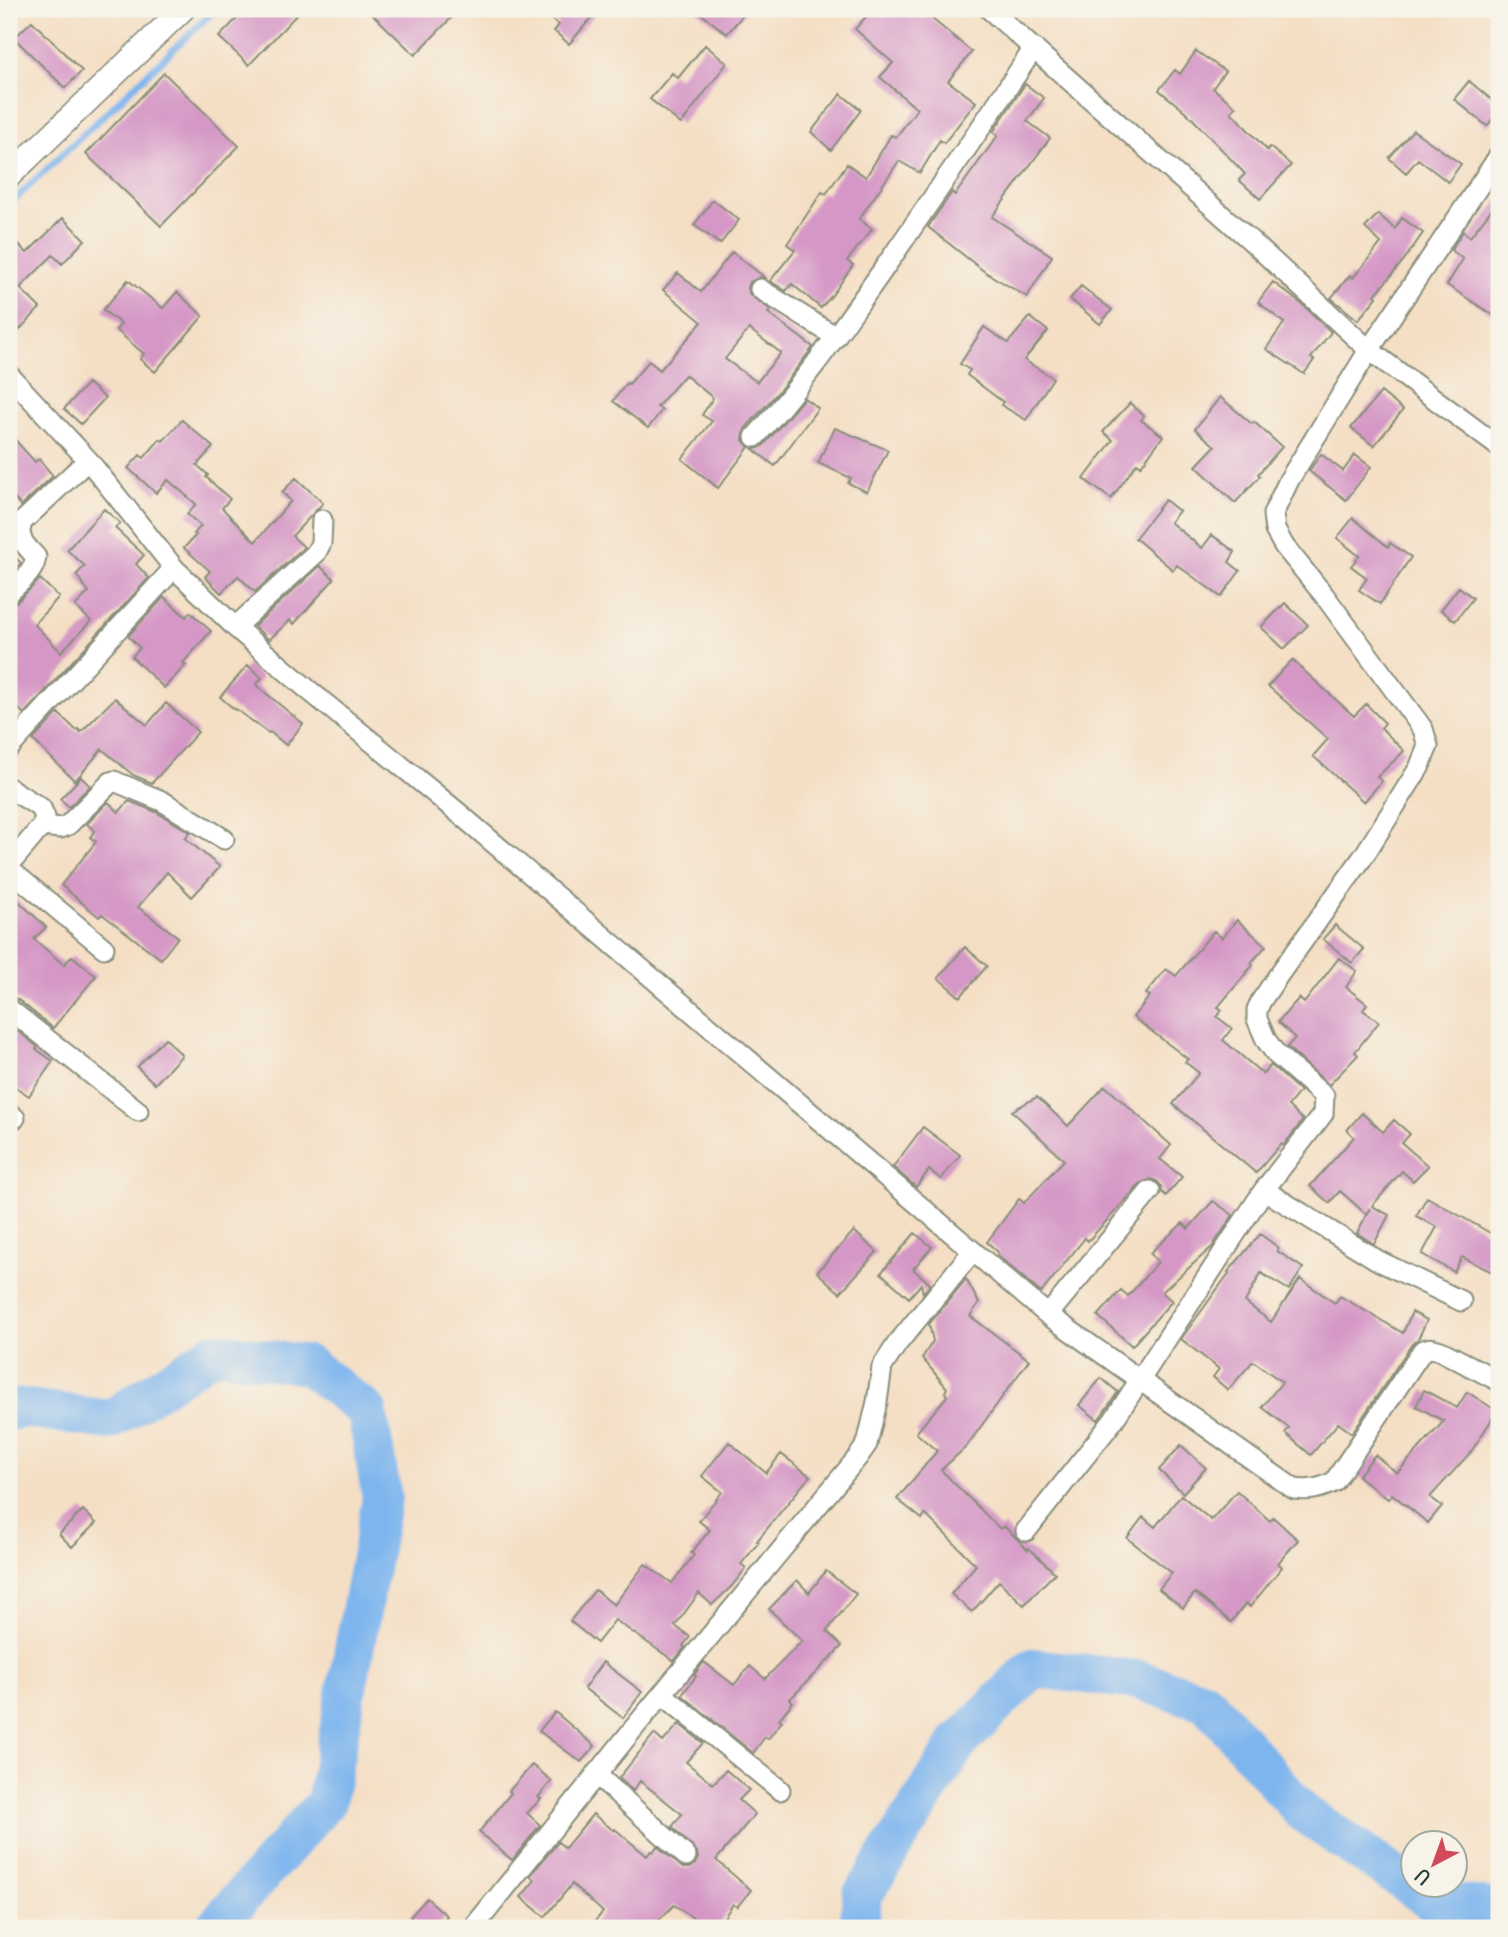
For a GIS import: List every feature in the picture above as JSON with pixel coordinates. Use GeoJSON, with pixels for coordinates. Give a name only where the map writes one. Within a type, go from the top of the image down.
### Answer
{"type":"FeatureCollection","features":[{"type":"Feature","properties":{"kind":"street"},"geometry":{"type":"LineString","coordinates":[[9,176],[183,9]]}},
{"type":"Feature","properties":{"kind":"street"},"geometry":{"type":"LineString","coordinates":[[999,12],[1034,48],[1369,350],[1499,447]]}},
{"type":"Feature","properties":{"kind":"street"},"geometry":{"type":"LineString","coordinates":[[755,437],[783,407],[836,337],[958,163],[1034,48]]}},
{"type":"Feature","properties":{"kind":"street"},"geometry":{"type":"LineString","coordinates":[[1026,1531],[1113,1421],[1264,1190],[1323,1114],[1324,1096],[1276,1055],[1257,1020],[1257,1010],[1280,973],[1363,857],[1419,768],[1428,746],[1423,729],[1284,545],[1275,530],[1273,514],[1289,480],[1369,350],[1499,156]]}},
{"type":"Feature","properties":{"kind":"street"},"geometry":{"type":"LineString","coordinates":[[760,289],[836,337]]}},
{"type":"Feature","properties":{"kind":"street"},"geometry":{"type":"LineString","coordinates":[[9,375],[88,460],[174,568],[316,696],[455,810],[1048,1315],[1294,1489],[1319,1489],[1334,1482],[1422,1351],[1432,1348],[1499,1381]]}},
{"type":"Feature","properties":{"kind":"street"},"geometry":{"type":"LineString","coordinates":[[9,593],[30,572],[36,561],[36,557],[19,535],[23,521],[88,460]]}},
{"type":"Feature","properties":{"kind":"street"},"geometry":{"type":"LineString","coordinates":[[236,626],[316,552],[321,542],[322,520]]}},
{"type":"Feature","properties":{"kind":"street"},"geometry":{"type":"LineString","coordinates":[[9,748],[174,568]]}},
{"type":"Feature","properties":{"kind":"street"},"geometry":{"type":"LineString","coordinates":[[41,826],[61,828],[68,825],[114,781],[162,801],[224,839]]}},
{"type":"Feature","properties":{"kind":"street"},"geometry":{"type":"LineString","coordinates":[[9,788],[41,808],[45,817],[9,867],[104,948]]}},
{"type":"Feature","properties":{"kind":"street"},"geometry":{"type":"LineString","coordinates":[[9,1009],[138,1111]]}},
{"type":"Feature","properties":{"kind":"street"},"geometry":{"type":"LineString","coordinates":[[1264,1190],[1379,1261],[1461,1301]]}},
{"type":"Feature","properties":{"kind":"street"},"geometry":{"type":"LineString","coordinates":[[1048,1315],[1150,1191]]}},
{"type":"Feature","properties":{"kind":"street"},"geometry":{"type":"LineString","coordinates":[[473,1928],[662,1693],[858,1457],[867,1444],[882,1367],[897,1344],[972,1252]]}},
{"type":"Feature","properties":{"kind":"street"},"geometry":{"type":"LineString","coordinates":[[662,1693],[780,1790]]}},
{"type":"Feature","properties":{"kind":"street"},"geometry":{"type":"LineString","coordinates":[[596,1774],[686,1856]]}},
{"type":"Feature","properties":{"kind":"building"},"geometry":{"type":"Polygon","coordinates":[[[246,9],[302,9],[249,65],[219,37],[246,9]]]}},
{"type":"Feature","properties":{"kind":"building"},"geometry":{"type":"Polygon","coordinates":[[[367,9],[460,9],[415,55],[367,9]]]}},
{"type":"Feature","properties":{"kind":"building"},"geometry":{"type":"Polygon","coordinates":[[[541,9],[599,9],[569,44],[554,31],[559,25],[541,9]]]}},
{"type":"Feature","properties":{"kind":"building"},"geometry":{"type":"Polygon","coordinates":[[[695,9],[748,9],[727,34],[695,9]]]}},
{"type":"Feature","properties":{"kind":"building"},"geometry":{"type":"Polygon","coordinates":[[[873,9],[941,9],[931,18],[972,52],[948,81],[976,102],[944,143],[940,140],[920,173],[899,161],[859,219],[872,229],[847,261],[853,265],[821,308],[792,284],[786,291],[770,281],[795,250],[787,244],[822,192],[826,194],[847,164],[866,177],[891,135],[896,137],[917,109],[880,77],[893,63],[855,29],[873,9]]]}},
{"type":"Feature","properties":{"kind":"building"},"geometry":{"type":"Polygon","coordinates":[[[32,21],[82,71],[65,88],[14,38],[32,21]]]}},
{"type":"Feature","properties":{"kind":"building"},"geometry":{"type":"Polygon","coordinates":[[[705,45],[727,63],[681,124],[650,99],[672,73],[678,78],[705,45]]]}},
{"type":"Feature","properties":{"kind":"building"},"geometry":{"type":"Polygon","coordinates":[[[1196,51],[1225,71],[1213,88],[1236,107],[1231,112],[1267,150],[1270,147],[1291,165],[1260,199],[1239,180],[1245,174],[1187,113],[1159,90],[1175,70],[1180,74],[1196,51]]]}},
{"type":"Feature","properties":{"kind":"building"},"geometry":{"type":"Polygon","coordinates":[[[164,73],[239,146],[161,226],[86,154],[164,73]]]}},
{"type":"Feature","properties":{"kind":"building"},"geometry":{"type":"Polygon","coordinates":[[[1469,81],[1499,106],[1499,111],[1487,126],[1454,99],[1469,81]]]}},
{"type":"Feature","properties":{"kind":"building"},"geometry":{"type":"Polygon","coordinates":[[[1025,84],[1044,98],[1027,121],[1050,138],[992,217],[1052,256],[1027,297],[985,272],[928,227],[952,192],[955,195],[998,135],[993,132],[1025,84]]]}},
{"type":"Feature","properties":{"kind":"building"},"geometry":{"type":"Polygon","coordinates":[[[841,94],[861,110],[831,150],[811,132],[841,94]]]}},
{"type":"Feature","properties":{"kind":"building"},"geometry":{"type":"Polygon","coordinates":[[[1413,130],[1461,164],[1448,182],[1418,159],[1406,173],[1389,158],[1413,130]]]}},
{"type":"Feature","properties":{"kind":"building"},"geometry":{"type":"Polygon","coordinates":[[[713,200],[739,220],[720,244],[694,225],[713,200]]]}},
{"type":"Feature","properties":{"kind":"building"},"geometry":{"type":"Polygon","coordinates":[[[1499,200],[1499,319],[1447,285],[1463,259],[1451,250],[1463,231],[1470,237],[1499,200]]]}},
{"type":"Feature","properties":{"kind":"building"},"geometry":{"type":"Polygon","coordinates":[[[1378,214],[1395,229],[1402,218],[1423,233],[1358,320],[1331,298],[1350,275],[1353,278],[1381,243],[1365,228],[1378,214]]]}},
{"type":"Feature","properties":{"kind":"building"},"geometry":{"type":"Polygon","coordinates":[[[63,218],[85,240],[62,264],[53,255],[20,288],[40,308],[9,341],[9,235],[27,253],[63,218]]]}},
{"type":"Feature","properties":{"kind":"building"},"geometry":{"type":"Polygon","coordinates":[[[732,252],[767,279],[760,277],[750,282],[750,295],[771,310],[768,313],[813,347],[745,429],[743,440],[749,447],[718,488],[682,459],[712,421],[702,415],[713,398],[685,375],[657,407],[662,410],[648,428],[613,401],[649,361],[660,370],[702,322],[663,290],[678,273],[701,292],[732,252]],[[749,329],[725,359],[757,382],[781,353],[749,329]]]}},
{"type":"Feature","properties":{"kind":"building"},"geometry":{"type":"Polygon","coordinates":[[[128,280],[163,308],[177,292],[203,316],[155,372],[140,359],[144,354],[116,330],[121,324],[103,310],[128,280]]]}},
{"type":"Feature","properties":{"kind":"building"},"geometry":{"type":"Polygon","coordinates":[[[1273,282],[1331,332],[1311,358],[1314,360],[1304,374],[1266,349],[1284,323],[1258,302],[1273,282]]]}},
{"type":"Feature","properties":{"kind":"building"},"geometry":{"type":"Polygon","coordinates":[[[1081,286],[1112,310],[1100,324],[1070,299],[1081,286]]]}},
{"type":"Feature","properties":{"kind":"building"},"geometry":{"type":"Polygon","coordinates":[[[1030,317],[1048,331],[1024,360],[1053,378],[1026,420],[1001,405],[1003,402],[967,375],[970,370],[960,364],[984,327],[1008,343],[1030,317]]]}},
{"type":"Feature","properties":{"kind":"building"},"geometry":{"type":"Polygon","coordinates":[[[88,383],[105,398],[81,424],[64,409],[88,383]]]}},
{"type":"Feature","properties":{"kind":"building"},"geometry":{"type":"Polygon","coordinates":[[[1381,392],[1403,410],[1374,446],[1351,428],[1381,392]]]}},
{"type":"Feature","properties":{"kind":"building"},"geometry":{"type":"Polygon","coordinates":[[[1220,397],[1282,447],[1235,503],[1196,466],[1215,446],[1195,429],[1220,397]]]}},
{"type":"Feature","properties":{"kind":"building"},"geometry":{"type":"Polygon","coordinates":[[[804,398],[818,408],[775,466],[753,449],[764,445],[804,398]]]}},
{"type":"Feature","properties":{"kind":"building"},"geometry":{"type":"Polygon","coordinates":[[[1130,403],[1144,416],[1141,420],[1163,436],[1141,466],[1137,463],[1111,499],[1084,479],[1113,440],[1103,432],[1130,403]]]}},
{"type":"Feature","properties":{"kind":"building"},"geometry":{"type":"Polygon","coordinates":[[[182,420],[213,447],[197,465],[230,499],[222,508],[255,542],[291,501],[282,492],[296,478],[323,503],[292,536],[304,547],[255,592],[238,576],[221,593],[205,577],[210,571],[184,548],[201,526],[187,514],[196,504],[168,480],[156,493],[128,468],[140,455],[144,458],[160,439],[163,441],[182,420]]]}},
{"type":"Feature","properties":{"kind":"building"},"geometry":{"type":"Polygon","coordinates":[[[835,428],[888,450],[867,492],[848,483],[851,478],[818,463],[835,428]]]}},
{"type":"Feature","properties":{"kind":"building"},"geometry":{"type":"Polygon","coordinates":[[[9,433],[35,462],[39,459],[53,476],[21,506],[9,492],[9,433]]]}},
{"type":"Feature","properties":{"kind":"building"},"geometry":{"type":"Polygon","coordinates":[[[1321,454],[1343,471],[1355,455],[1371,467],[1346,500],[1309,471],[1321,454]]]}},
{"type":"Feature","properties":{"kind":"building"},"geometry":{"type":"Polygon","coordinates":[[[1165,500],[1179,511],[1170,522],[1202,548],[1212,535],[1235,552],[1229,562],[1240,571],[1221,597],[1177,565],[1173,570],[1135,538],[1165,500]]]}},
{"type":"Feature","properties":{"kind":"building"},"geometry":{"type":"Polygon","coordinates":[[[104,509],[120,523],[115,528],[144,555],[136,564],[149,578],[24,714],[9,699],[9,605],[17,602],[40,579],[59,597],[34,624],[61,652],[91,621],[75,606],[89,592],[76,575],[85,566],[67,550],[104,509]]]}},
{"type":"Feature","properties":{"kind":"building"},"geometry":{"type":"Polygon","coordinates":[[[1353,518],[1388,547],[1390,543],[1411,557],[1380,604],[1359,590],[1367,578],[1351,566],[1359,556],[1337,538],[1353,518]]]}},
{"type":"Feature","properties":{"kind":"building"},"geometry":{"type":"Polygon","coordinates":[[[9,551],[21,563],[9,576],[9,551]]]}},
{"type":"Feature","properties":{"kind":"building"},"geometry":{"type":"Polygon","coordinates":[[[320,566],[334,579],[294,624],[290,620],[269,640],[254,626],[320,566]]]}},
{"type":"Feature","properties":{"kind":"building"},"geometry":{"type":"Polygon","coordinates":[[[1459,587],[1473,598],[1455,621],[1441,610],[1459,587]]]}},
{"type":"Feature","properties":{"kind":"building"},"geometry":{"type":"Polygon","coordinates":[[[164,597],[186,617],[190,612],[211,631],[183,663],[186,665],[164,688],[132,657],[140,648],[128,636],[164,597]]]}},
{"type":"Feature","properties":{"kind":"building"},"geometry":{"type":"Polygon","coordinates":[[[1285,603],[1308,625],[1284,649],[1261,627],[1285,603]]]}},
{"type":"Feature","properties":{"kind":"building"},"geometry":{"type":"Polygon","coordinates":[[[1292,660],[1354,716],[1366,704],[1385,723],[1381,728],[1404,751],[1377,777],[1382,781],[1364,802],[1313,756],[1328,739],[1268,686],[1292,660]]]}},
{"type":"Feature","properties":{"kind":"building"},"geometry":{"type":"Polygon","coordinates":[[[248,665],[262,678],[256,685],[303,724],[286,745],[220,697],[248,665]]]}},
{"type":"Feature","properties":{"kind":"building"},"geometry":{"type":"Polygon","coordinates":[[[115,698],[147,725],[166,703],[198,732],[152,783],[133,775],[102,749],[75,781],[33,740],[58,713],[81,732],[115,698]]]}},
{"type":"Feature","properties":{"kind":"building"},"geometry":{"type":"Polygon","coordinates":[[[81,777],[90,786],[69,807],[60,799],[81,777]]]}},
{"type":"Feature","properties":{"kind":"building"},"geometry":{"type":"Polygon","coordinates":[[[129,801],[156,812],[190,832],[185,838],[220,867],[192,897],[167,872],[138,907],[178,937],[161,959],[102,914],[99,917],[61,885],[96,842],[90,837],[95,831],[87,824],[108,802],[119,812],[129,801]]]}},
{"type":"Feature","properties":{"kind":"building"},"geometry":{"type":"Polygon","coordinates":[[[9,892],[46,927],[34,939],[64,965],[72,956],[96,976],[53,1028],[17,999],[9,997],[9,892]]]}},
{"type":"Feature","properties":{"kind":"building"},"geometry":{"type":"Polygon","coordinates":[[[1237,920],[1266,946],[1218,1007],[1222,1010],[1217,1017],[1232,1028],[1223,1040],[1263,1074],[1271,1065],[1300,1091],[1288,1106],[1303,1120],[1283,1146],[1281,1144],[1256,1173],[1173,1104],[1199,1073],[1185,1062],[1188,1059],[1133,1017],[1150,996],[1146,994],[1166,969],[1176,976],[1214,931],[1222,938],[1237,920]]]}},
{"type":"Feature","properties":{"kind":"building"},"geometry":{"type":"Polygon","coordinates":[[[1335,925],[1364,949],[1352,963],[1323,939],[1335,925]]]}},
{"type":"Feature","properties":{"kind":"building"},"geometry":{"type":"Polygon","coordinates":[[[965,947],[987,966],[960,997],[938,978],[965,947]]]}},
{"type":"Feature","properties":{"kind":"building"},"geometry":{"type":"Polygon","coordinates":[[[1339,958],[1357,971],[1346,987],[1367,1004],[1363,1010],[1379,1022],[1355,1052],[1358,1055],[1329,1085],[1287,1047],[1295,1038],[1278,1022],[1299,998],[1304,1003],[1339,958]]]}},
{"type":"Feature","properties":{"kind":"building"},"geometry":{"type":"Polygon","coordinates":[[[9,1024],[53,1061],[29,1096],[9,1083],[9,1024]]]}},
{"type":"Feature","properties":{"kind":"building"},"geometry":{"type":"Polygon","coordinates":[[[165,1038],[182,1055],[155,1084],[137,1067],[165,1038]]]}},
{"type":"Feature","properties":{"kind":"building"},"geometry":{"type":"Polygon","coordinates":[[[1105,1086],[1171,1145],[1160,1159],[1182,1177],[1166,1196],[1157,1181],[1151,1179],[1141,1183],[1088,1241],[1085,1238],[1041,1293],[997,1255],[998,1252],[987,1242],[1019,1199],[1024,1203],[1064,1160],[1012,1111],[1037,1097],[1068,1126],[1105,1086]]]}},
{"type":"Feature","properties":{"kind":"building"},"geometry":{"type":"Polygon","coordinates":[[[1362,1113],[1383,1132],[1394,1120],[1410,1134],[1402,1143],[1428,1166],[1413,1181],[1402,1171],[1372,1206],[1389,1215],[1374,1244],[1357,1233],[1370,1208],[1366,1214],[1340,1191],[1329,1203],[1310,1186],[1354,1137],[1347,1130],[1362,1113]]]}},
{"type":"Feature","properties":{"kind":"building"},"geometry":{"type":"Polygon","coordinates":[[[923,1127],[960,1155],[941,1179],[929,1170],[916,1187],[893,1167],[923,1127]]]}},
{"type":"Feature","properties":{"kind":"building"},"geometry":{"type":"Polygon","coordinates":[[[1427,1197],[1499,1238],[1499,1264],[1494,1273],[1462,1257],[1454,1272],[1422,1254],[1437,1227],[1416,1216],[1427,1197]]]}},
{"type":"Feature","properties":{"kind":"building"},"geometry":{"type":"Polygon","coordinates":[[[1213,1201],[1233,1215],[1212,1247],[1162,1292],[1172,1301],[1132,1346],[1098,1316],[1121,1290],[1128,1296],[1158,1262],[1150,1253],[1183,1223],[1188,1229],[1213,1201]]]}},
{"type":"Feature","properties":{"kind":"building"},"geometry":{"type":"Polygon","coordinates":[[[854,1231],[877,1252],[840,1293],[817,1272],[854,1231]]]}},
{"type":"Feature","properties":{"kind":"building"},"geometry":{"type":"Polygon","coordinates":[[[915,1233],[932,1247],[913,1269],[930,1284],[923,1293],[921,1284],[909,1298],[881,1273],[915,1233]]]}},
{"type":"Feature","properties":{"kind":"building"},"geometry":{"type":"Polygon","coordinates":[[[1260,1234],[1279,1248],[1277,1251],[1303,1268],[1289,1290],[1261,1273],[1245,1302],[1271,1322],[1300,1279],[1335,1303],[1340,1296],[1403,1333],[1412,1312],[1427,1320],[1418,1339],[1352,1433],[1338,1423],[1311,1455],[1285,1433],[1289,1428],[1262,1407],[1282,1382],[1253,1361],[1228,1390],[1213,1377],[1219,1369],[1181,1339],[1228,1272],[1260,1234]]]}},
{"type":"Feature","properties":{"kind":"building"},"geometry":{"type":"Polygon","coordinates":[[[966,1279],[979,1303],[970,1316],[1029,1360],[966,1447],[941,1470],[1000,1529],[1004,1526],[1055,1573],[1024,1605],[999,1581],[972,1612],[951,1594],[976,1565],[925,1514],[922,1519],[897,1499],[937,1451],[916,1433],[947,1396],[947,1388],[922,1358],[933,1341],[929,1324],[966,1279]]]}},
{"type":"Feature","properties":{"kind":"building"},"geometry":{"type":"Polygon","coordinates":[[[1101,1378],[1118,1392],[1098,1420],[1079,1405],[1101,1378]]]}},
{"type":"Feature","properties":{"kind":"building"},"geometry":{"type":"Polygon","coordinates":[[[1424,1390],[1457,1408],[1467,1392],[1497,1411],[1471,1452],[1430,1497],[1442,1506],[1428,1523],[1392,1494],[1388,1499],[1358,1476],[1375,1455],[1397,1473],[1444,1421],[1416,1406],[1424,1390]]]}},
{"type":"Feature","properties":{"kind":"building"},"geometry":{"type":"Polygon","coordinates":[[[729,1442],[766,1473],[781,1454],[810,1476],[757,1541],[759,1542],[741,1564],[746,1568],[732,1586],[712,1605],[699,1593],[675,1626],[690,1637],[674,1661],[615,1620],[597,1643],[570,1621],[595,1590],[614,1605],[645,1564],[672,1583],[710,1530],[699,1521],[722,1492],[702,1476],[729,1442]]]}},
{"type":"Feature","properties":{"kind":"building"},"geometry":{"type":"Polygon","coordinates":[[[1181,1445],[1206,1468],[1183,1493],[1159,1470],[1181,1445]]]}},
{"type":"Feature","properties":{"kind":"building"},"geometry":{"type":"Polygon","coordinates":[[[1237,1491],[1270,1521],[1273,1517],[1298,1540],[1278,1563],[1282,1567],[1250,1607],[1246,1603],[1231,1622],[1195,1593],[1183,1608],[1159,1589],[1172,1573],[1127,1538],[1143,1517],[1155,1527],[1181,1495],[1211,1520],[1237,1491]]]}},
{"type":"Feature","properties":{"kind":"building"},"geometry":{"type":"Polygon","coordinates":[[[83,1510],[96,1523],[72,1547],[59,1534],[83,1510]]]}},
{"type":"Feature","properties":{"kind":"building"},"geometry":{"type":"Polygon","coordinates":[[[826,1571],[856,1594],[827,1631],[842,1646],[790,1699],[793,1702],[779,1719],[782,1721],[753,1753],[682,1695],[704,1662],[734,1685],[750,1666],[765,1679],[802,1641],[769,1609],[797,1580],[809,1593],[826,1571]]]}},
{"type":"Feature","properties":{"kind":"building"},"geometry":{"type":"Polygon","coordinates":[[[603,1662],[642,1692],[623,1718],[584,1688],[603,1662]]]}},
{"type":"Feature","properties":{"kind":"building"},"geometry":{"type":"Polygon","coordinates":[[[555,1712],[595,1746],[581,1762],[539,1731],[555,1712]]]}},
{"type":"Feature","properties":{"kind":"building"},"geometry":{"type":"Polygon","coordinates":[[[679,1724],[703,1743],[686,1762],[713,1784],[726,1770],[749,1790],[739,1800],[755,1814],[716,1860],[751,1890],[737,1907],[733,1904],[717,1928],[708,1928],[674,1905],[651,1928],[589,1928],[603,1912],[572,1884],[545,1917],[521,1897],[535,1880],[530,1876],[558,1842],[565,1848],[593,1814],[647,1856],[657,1846],[683,1868],[695,1864],[697,1852],[672,1827],[682,1814],[640,1781],[633,1791],[619,1778],[654,1734],[663,1742],[679,1724]]]}},
{"type":"Feature","properties":{"kind":"building"},"geometry":{"type":"Polygon","coordinates":[[[532,1765],[552,1781],[538,1797],[541,1799],[527,1813],[540,1825],[512,1860],[479,1832],[532,1765]]]}},
{"type":"Feature","properties":{"kind":"building"},"geometry":{"type":"Polygon","coordinates":[[[427,1898],[447,1916],[437,1928],[422,1928],[410,1917],[427,1898]]]}},
{"type":"Feature","properties":{"kind":"waterway"},"geometry":{"type":"LineString","coordinates":[[9,205],[216,9]]}},
{"type":"Feature","properties":{"kind":"waterway"},"geometry":{"type":"LineString","coordinates":[[9,1411],[22,1408],[110,1420],[214,1352],[308,1365],[367,1411],[382,1498],[326,1802],[214,1928]]}},
{"type":"Feature","properties":{"kind":"waterway"},"geometry":{"type":"LineString","coordinates":[[859,1928],[862,1896],[959,1742],[1033,1668],[1138,1680],[1207,1702],[1302,1812],[1432,1901],[1499,1909]]}}]}
